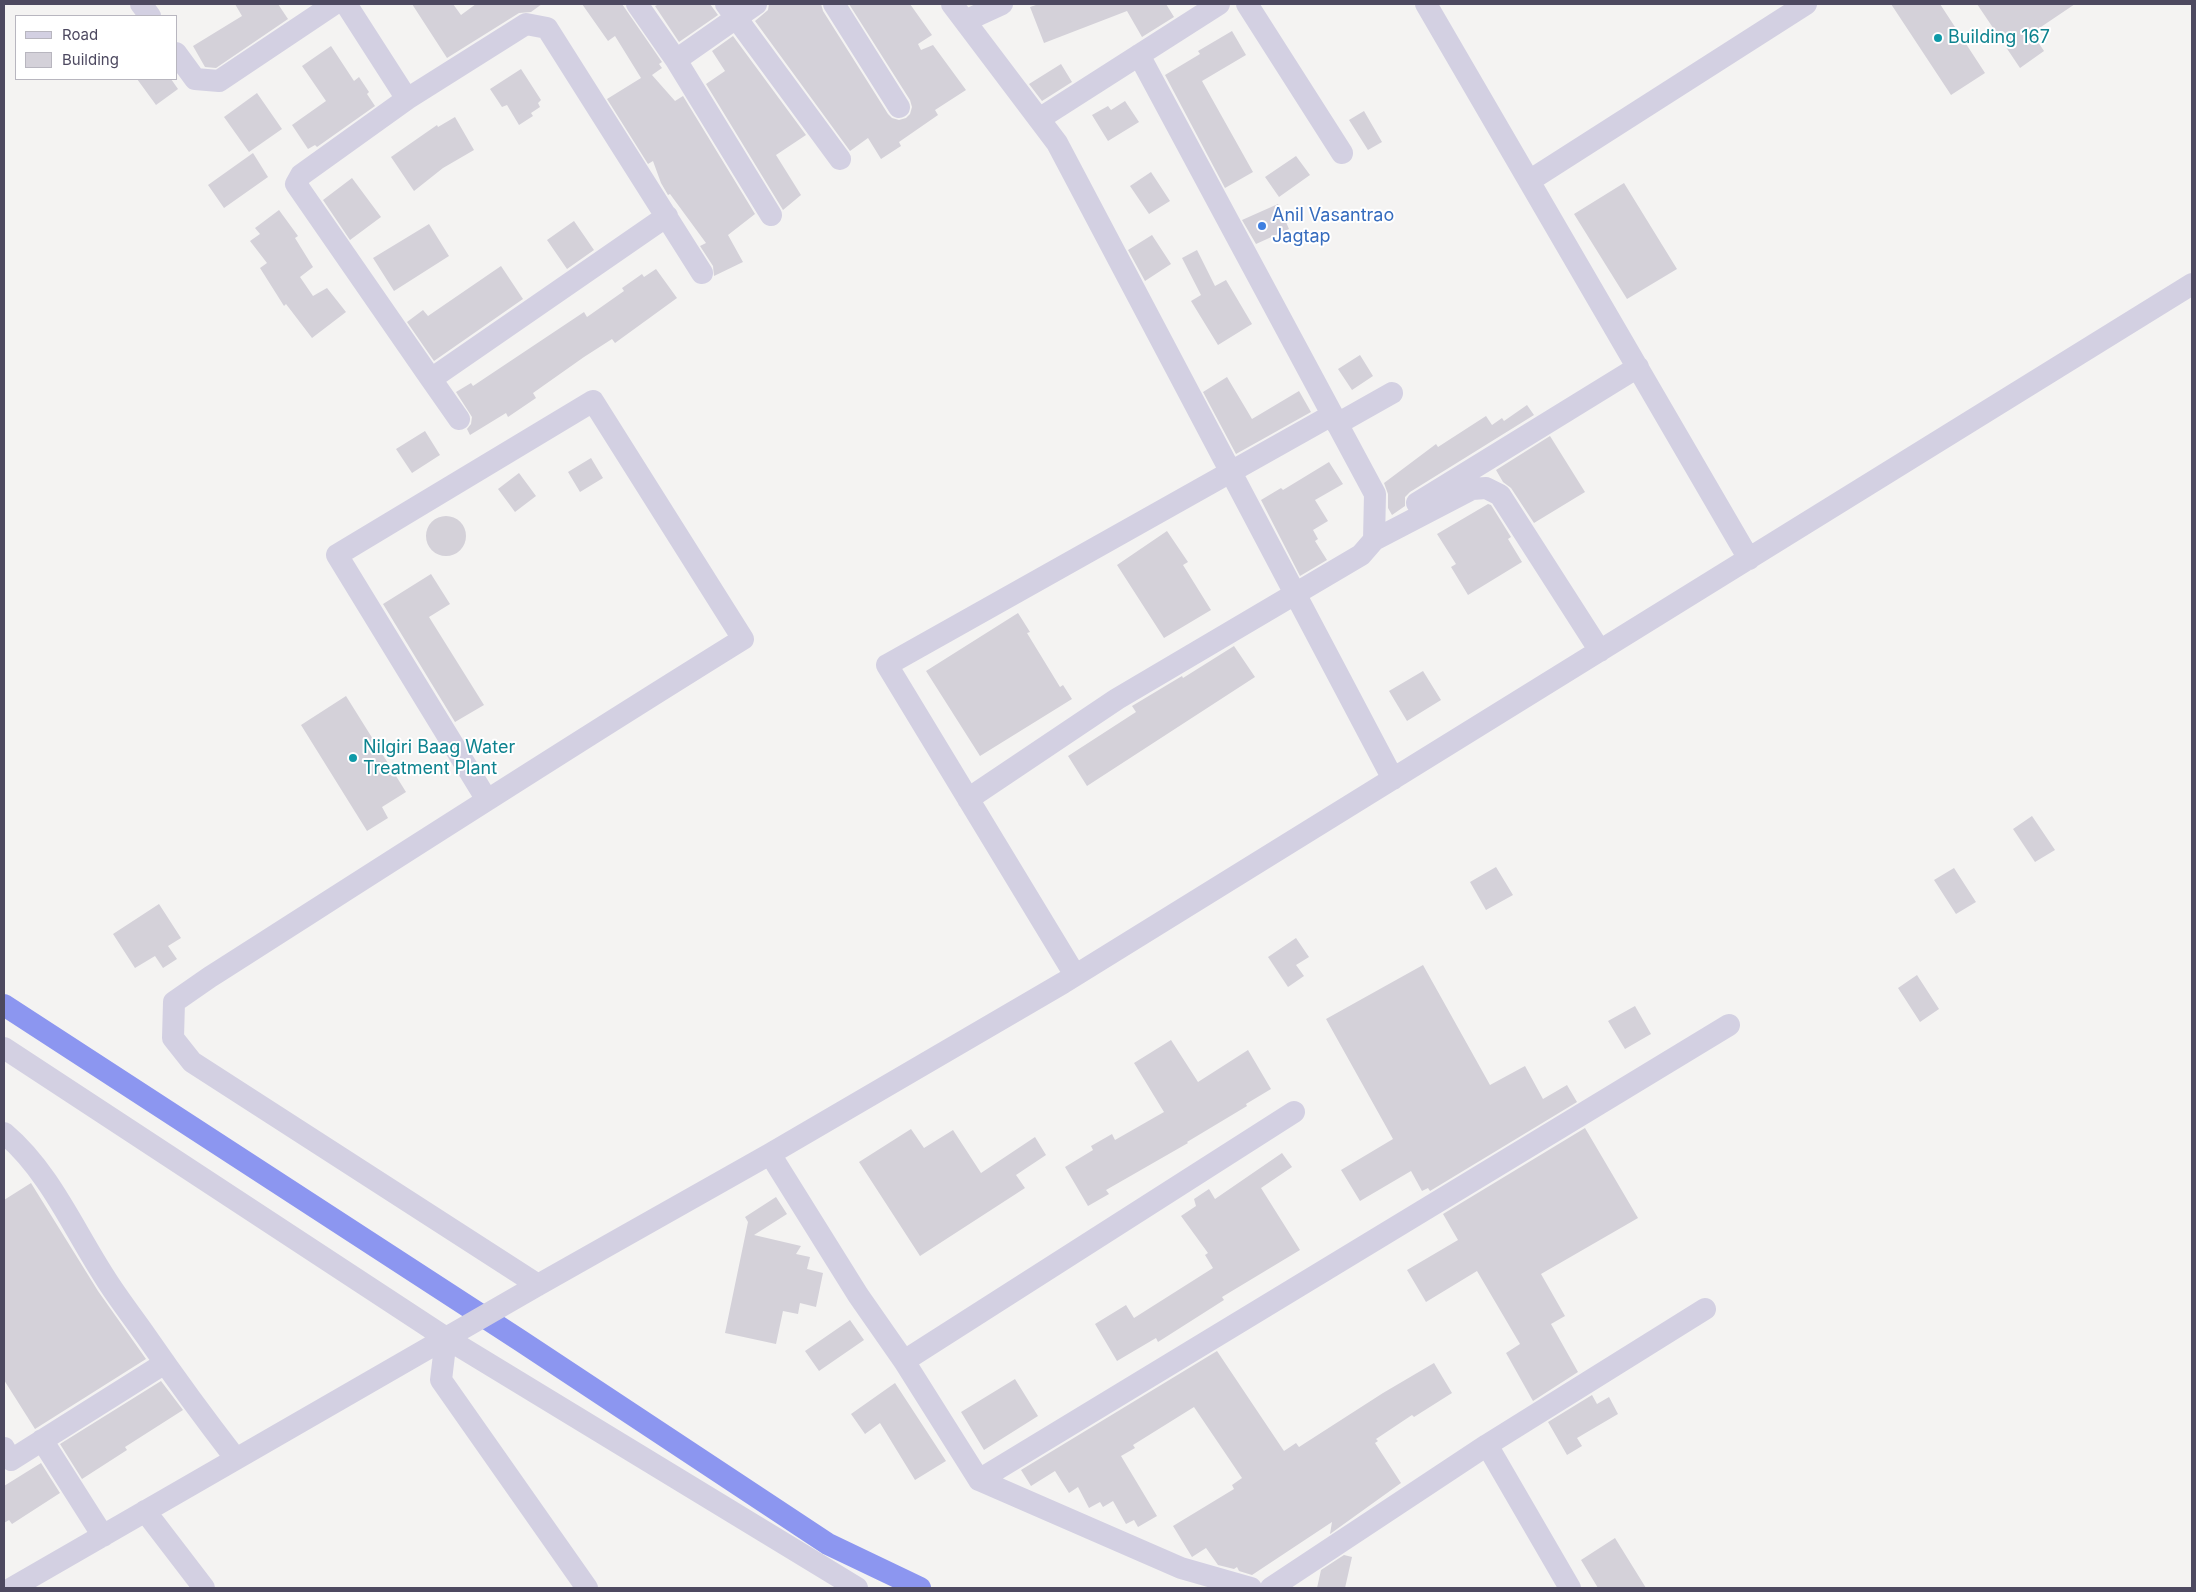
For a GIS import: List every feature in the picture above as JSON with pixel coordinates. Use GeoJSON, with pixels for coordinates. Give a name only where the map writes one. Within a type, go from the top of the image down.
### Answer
{"type":"FeatureCollection","features":[{"type":"Feature","properties":{"kind":"street"},"geometry":{"type":"LineString","coordinates":[[141,4],[149,15]]}},
{"type":"Feature","properties":{"kind":"street"},"geometry":{"type":"LineString","coordinates":[[178,55],[195,79],[219,81],[334,4]]}},
{"type":"Feature","properties":{"kind":"street"},"geometry":{"type":"LineString","coordinates":[[346,4],[407,100]]}},
{"type":"Feature","properties":{"kind":"street"},"geometry":{"type":"LineString","coordinates":[[637,4],[676,60],[771,215]]}},
{"type":"Feature","properties":{"kind":"street"},"geometry":{"type":"LineString","coordinates":[[676,60],[730,11],[756,4]]}},
{"type":"Feature","properties":{"kind":"street"},"geometry":{"type":"LineString","coordinates":[[834,4],[899,107]]}},
{"type":"Feature","properties":{"kind":"street"},"geometry":{"type":"LineString","coordinates":[[952,4],[1057,143],[1394,779]]}},
{"type":"Feature","properties":{"kind":"street"},"geometry":{"type":"LineString","coordinates":[[965,21],[1002,4]]}},
{"type":"Feature","properties":{"kind":"street"},"geometry":{"type":"LineString","coordinates":[[1039,119],[1219,4]]}},
{"type":"Feature","properties":{"kind":"street"},"geometry":{"type":"LineString","coordinates":[[1246,4],[1342,153]]}},
{"type":"Feature","properties":{"kind":"street"},"geometry":{"type":"LineString","coordinates":[[1426,4],[1749,559]]}},
{"type":"Feature","properties":{"kind":"street"},"geometry":{"type":"LineString","coordinates":[[1529,181],[1806,4]]}},
{"type":"Feature","properties":{"kind":"street"},"geometry":{"type":"LineString","coordinates":[[730,11],[840,159]]}},
{"type":"Feature","properties":{"kind":"street"},"geometry":{"type":"LineString","coordinates":[[459,419],[296,184],[301,175],[407,100],[526,24],[548,28],[702,273]]}},
{"type":"Feature","properties":{"kind":"street"},"geometry":{"type":"LineString","coordinates":[[1139,55],[1375,494],[1375,534]]}},
{"type":"Feature","properties":{"kind":"street"},"geometry":{"type":"LineString","coordinates":[[431,379],[666,216]]}},
{"type":"Feature","properties":{"kind":"street"},"geometry":{"type":"LineString","coordinates":[[12,1588],[538,1285],[770,1154],[1075,975],[2192,284]]}},
{"type":"Feature","properties":{"kind":"street"},"geometry":{"type":"LineString","coordinates":[[968,799],[1117,699],[1361,555],[1375,534],[1638,366]]}},
{"type":"Feature","properties":{"kind":"street"},"geometry":{"type":"LineString","coordinates":[[1075,975],[887,665],[1231,472],[1392,393]]}},
{"type":"Feature","properties":{"kind":"street"},"geometry":{"type":"LineString","coordinates":[[487,800],[338,555],[593,401],[743,639],[487,800],[174,1002],[173,1038],[192,1062],[538,1285]]}},
{"type":"Feature","properties":{"kind":"street"},"geometry":{"type":"LineString","coordinates":[[1375,534],[1472,490],[1486,488],[1500,495],[1600,651]]}},
{"type":"Feature","properties":{"kind":"street"},"geometry":{"type":"LineString","coordinates":[[980,1480],[1729,1025]]}},
{"type":"Feature","properties":{"kind":"street"},"geometry":{"type":"LineString","coordinates":[[4,1048],[450,1336],[857,1588]]}},
{"type":"Feature","properties":{"kind":"street"},"geometry":{"type":"LineString","coordinates":[[904,1361],[1294,1112]]}},
{"type":"Feature","properties":{"kind":"street"},"geometry":{"type":"LineString","coordinates":[[4,1133],[35,1166],[74,1223],[104,1276],[236,1459]]}},
{"type":"Feature","properties":{"kind":"street"},"geometry":{"type":"LineString","coordinates":[[770,1154],[858,1295],[904,1361],[980,1480],[1181,1568],[1251,1588]]}},
{"type":"Feature","properties":{"kind":"street"},"geometry":{"type":"LineString","coordinates":[[1271,1588],[1487,1445],[1705,1309]]}},
{"type":"Feature","properties":{"kind":"street"},"geometry":{"type":"LineString","coordinates":[[450,1336],[441,1380],[587,1588]]}},
{"type":"Feature","properties":{"kind":"street"},"geometry":{"type":"LineString","coordinates":[[6,1457],[42,1440],[165,1363]]}},
{"type":"Feature","properties":{"kind":"street"},"geometry":{"type":"LineString","coordinates":[[42,1440],[103,1536]]}},
{"type":"Feature","properties":{"kind":"street"},"geometry":{"type":"LineString","coordinates":[[1487,1445],[1570,1588]]}},
{"type":"Feature","properties":{"kind":"street"},"geometry":{"type":"LineString","coordinates":[[145,1511],[204,1588]]}},
{"type":"Feature","properties":{"kind":"building"},"geometry":{"type":"Polygon","coordinates":[[[235,4],[278,4],[288,19],[216,68],[205,67],[193,46],[242,16],[235,4]]]}},
{"type":"Feature","properties":{"kind":"building"},"geometry":{"type":"Polygon","coordinates":[[[412,4],[453,4],[461,15],[476,4],[542,4],[531,12],[519,13],[447,58],[412,4]]]}},
{"type":"Feature","properties":{"kind":"building"},"geometry":{"type":"Polygon","coordinates":[[[582,4],[622,4],[662,62],[659,64],[662,68],[652,75],[675,101],[683,96],[755,214],[728,235],[743,262],[714,276],[713,266],[700,246],[706,243],[670,194],[668,195],[661,183],[653,161],[648,164],[607,99],[641,78],[615,36],[608,41],[582,4]]]}},
{"type":"Feature","properties":{"kind":"building"},"geometry":{"type":"Polygon","coordinates":[[[659,4],[710,4],[718,15],[679,42],[655,6],[659,4]]]}},
{"type":"Feature","properties":{"kind":"building"},"geometry":{"type":"Polygon","coordinates":[[[769,4],[821,4],[823,11],[888,114],[892,118],[899,120],[906,118],[910,114],[912,107],[910,100],[849,4],[910,4],[932,35],[918,44],[921,50],[933,45],[966,90],[935,110],[938,115],[899,142],[901,146],[881,159],[868,138],[850,151],[755,21],[768,10],[769,4]]]}},
{"type":"Feature","properties":{"kind":"building"},"geometry":{"type":"Polygon","coordinates":[[[1039,4],[1166,4],[1174,17],[1142,37],[1127,11],[1044,43],[1030,7],[1039,4]]]}},
{"type":"Feature","properties":{"kind":"building","name":"Building 167"},"geometry":{"type":"Polygon","coordinates":[[[1891,4],[1940,4],[1985,73],[1951,95],[1891,4]]]}},
{"type":"Feature","properties":{"kind":"building"},"geometry":{"type":"Polygon","coordinates":[[[1977,4],[2075,4],[2032,33],[2044,51],[2020,68],[1977,4]]]}},
{"type":"Feature","properties":{"kind":"building"},"geometry":{"type":"Polygon","coordinates":[[[1232,31],[1246,55],[1202,81],[1253,172],[1225,188],[1165,75],[1200,54],[1198,51],[1232,31]]]}},
{"type":"Feature","properties":{"kind":"building"},"geometry":{"type":"Polygon","coordinates":[[[733,36],[806,135],[776,155],[801,195],[783,210],[706,84],[725,71],[712,51],[733,36]]]}},
{"type":"Feature","properties":{"kind":"building"},"geometry":{"type":"Polygon","coordinates":[[[331,46],[354,81],[359,77],[369,92],[367,94],[375,106],[317,147],[315,145],[308,149],[292,125],[326,101],[302,66],[331,46]]]}},
{"type":"Feature","properties":{"kind":"building"},"geometry":{"type":"Polygon","coordinates":[[[1061,64],[1072,82],[1042,101],[1029,84],[1061,64]]]}},
{"type":"Feature","properties":{"kind":"building"},"geometry":{"type":"Polygon","coordinates":[[[521,69],[541,100],[538,103],[540,107],[531,113],[533,116],[519,125],[507,105],[502,107],[490,89],[521,69]]]}},
{"type":"Feature","properties":{"kind":"building"},"geometry":{"type":"Polygon","coordinates":[[[138,80],[172,80],[178,89],[156,105],[138,80]]]}},
{"type":"Feature","properties":{"kind":"building"},"geometry":{"type":"Polygon","coordinates":[[[257,93],[282,129],[249,152],[224,117],[257,93]]]}},
{"type":"Feature","properties":{"kind":"building"},"geometry":{"type":"Polygon","coordinates":[[[1125,101],[1139,122],[1108,141],[1092,115],[1108,106],[1111,110],[1125,101]]]}},
{"type":"Feature","properties":{"kind":"building"},"geometry":{"type":"Polygon","coordinates":[[[1364,111],[1382,142],[1368,150],[1349,120],[1364,111]]]}},
{"type":"Feature","properties":{"kind":"building"},"geometry":{"type":"Polygon","coordinates":[[[455,117],[474,150],[443,168],[414,191],[391,157],[437,125],[438,127],[455,117]]]}},
{"type":"Feature","properties":{"kind":"building"},"geometry":{"type":"Polygon","coordinates":[[[253,153],[268,177],[224,208],[208,185],[253,153]]]}},
{"type":"Feature","properties":{"kind":"building"},"geometry":{"type":"Polygon","coordinates":[[[1296,156],[1310,175],[1279,197],[1265,177],[1296,156]]]}},
{"type":"Feature","properties":{"kind":"building"},"geometry":{"type":"Polygon","coordinates":[[[1151,172],[1170,201],[1149,214],[1130,186],[1151,172]]]}},
{"type":"Feature","properties":{"kind":"building"},"geometry":{"type":"Polygon","coordinates":[[[352,178],[381,217],[350,240],[323,200],[352,178]]]}},
{"type":"Feature","properties":{"kind":"building"},"geometry":{"type":"Polygon","coordinates":[[[1624,183],[1677,269],[1627,299],[1574,214],[1624,183]]]}},
{"type":"Feature","properties":{"kind":"building","name":"Anil Vasantrao Jagtap"},"geometry":{"type":"Polygon","coordinates":[[[1278,204],[1289,229],[1256,244],[1242,220],[1278,204]]]}},
{"type":"Feature","properties":{"kind":"building"},"geometry":{"type":"Polygon","coordinates":[[[279,210],[298,236],[295,238],[313,267],[300,277],[313,296],[327,288],[346,312],[312,338],[286,304],[284,306],[260,268],[267,263],[250,241],[260,234],[255,228],[279,210]]]}},
{"type":"Feature","properties":{"kind":"building"},"geometry":{"type":"Polygon","coordinates":[[[574,221],[594,250],[567,269],[547,240],[574,221]]]}},
{"type":"Feature","properties":{"kind":"building"},"geometry":{"type":"Polygon","coordinates":[[[429,224],[449,256],[394,291],[373,258],[429,224]]]}},
{"type":"Feature","properties":{"kind":"building"},"geometry":{"type":"Polygon","coordinates":[[[1152,235],[1171,264],[1145,281],[1128,250],[1152,235]]]}},
{"type":"Feature","properties":{"kind":"building"},"geometry":{"type":"Polygon","coordinates":[[[1197,250],[1215,286],[1226,280],[1252,324],[1218,345],[1191,301],[1201,295],[1182,258],[1197,250]]]}},
{"type":"Feature","properties":{"kind":"building"},"geometry":{"type":"Polygon","coordinates":[[[501,266],[523,299],[434,361],[407,322],[423,310],[428,316],[501,266]]]}},
{"type":"Feature","properties":{"kind":"building"},"geometry":{"type":"Polygon","coordinates":[[[656,269],[677,298],[615,343],[612,339],[584,357],[533,393],[536,398],[508,417],[506,413],[470,435],[467,429],[471,424],[472,417],[456,392],[471,383],[473,386],[584,312],[587,317],[624,291],[622,288],[642,274],[644,277],[656,269]]]}},
{"type":"Feature","properties":{"kind":"building"},"geometry":{"type":"Polygon","coordinates":[[[1360,355],[1373,376],[1352,390],[1338,369],[1360,355]]]}},
{"type":"Feature","properties":{"kind":"building"},"geometry":{"type":"Polygon","coordinates":[[[1227,377],[1252,419],[1299,391],[1311,412],[1236,454],[1203,392],[1227,377]]]}},
{"type":"Feature","properties":{"kind":"building"},"geometry":{"type":"Polygon","coordinates":[[[1527,405],[1534,415],[1410,492],[1405,497],[1405,506],[1392,515],[1388,508],[1388,494],[1384,483],[1436,444],[1438,447],[1486,416],[1492,425],[1502,418],[1504,421],[1527,405]]]}},
{"type":"Feature","properties":{"kind":"building"},"geometry":{"type":"Polygon","coordinates":[[[425,431],[440,455],[412,473],[396,449],[425,431]]]}},
{"type":"Feature","properties":{"kind":"building"},"geometry":{"type":"Polygon","coordinates":[[[1550,436],[1585,492],[1534,523],[1511,488],[1503,482],[1496,470],[1550,436]]]}},
{"type":"Feature","properties":{"kind":"building"},"geometry":{"type":"Polygon","coordinates":[[[591,458],[603,478],[580,492],[568,472],[591,458]]]}},
{"type":"Feature","properties":{"kind":"building"},"geometry":{"type":"Polygon","coordinates":[[[1329,462],[1343,484],[1315,500],[1328,521],[1313,530],[1318,539],[1315,541],[1327,560],[1300,576],[1261,500],[1281,488],[1283,490],[1329,462]]]}},
{"type":"Feature","properties":{"kind":"building"},"geometry":{"type":"Polygon","coordinates":[[[519,473],[536,496],[515,512],[498,489],[519,473]]]}},
{"type":"Feature","properties":{"kind":"building"},"geometry":{"type":"Polygon","coordinates":[[[1488,504],[1491,505],[1511,537],[1508,539],[1522,562],[1468,595],[1451,567],[1456,564],[1437,534],[1488,504]]]}},
{"type":"Feature","properties":{"kind":"building"},"geometry":{"type":"Polygon","coordinates":[[[442,516],[450,516],[457,519],[463,525],[466,536],[463,547],[457,553],[450,556],[442,556],[435,553],[429,547],[426,540],[426,532],[429,525],[435,519],[442,516]]]}},
{"type":"Feature","properties":{"kind":"building"},"geometry":{"type":"Polygon","coordinates":[[[1167,531],[1188,562],[1183,565],[1211,610],[1164,638],[1117,565],[1167,531]]]}},
{"type":"Feature","properties":{"kind":"building","name":"Nilgiri Baag Water Treatment Plant"},"geometry":{"type":"Polygon","coordinates":[[[431,574],[450,604],[429,617],[484,705],[455,722],[383,604],[431,574]]]}},
{"type":"Feature","properties":{"kind":"building"},"geometry":{"type":"Polygon","coordinates":[[[1018,613],[1030,632],[1027,633],[1060,687],[1063,685],[1072,699],[980,756],[926,671],[1018,613]]]}},
{"type":"Feature","properties":{"kind":"building"},"geometry":{"type":"Polygon","coordinates":[[[1234,646],[1255,677],[1087,786],[1068,756],[1136,712],[1132,706],[1182,676],[1183,678],[1234,646]]]}},
{"type":"Feature","properties":{"kind":"building"},"geometry":{"type":"Polygon","coordinates":[[[1423,671],[1441,700],[1407,721],[1389,691],[1423,671]]]}},
{"type":"Feature","properties":{"kind":"building","name":"Nilgiri Baag Water Treatment Plant"},"geometry":{"type":"Polygon","coordinates":[[[346,696],[406,792],[382,807],[388,818],[367,831],[301,725],[346,696]]]}},
{"type":"Feature","properties":{"kind":"building"},"geometry":{"type":"Polygon","coordinates":[[[2032,816],[2055,850],[2035,862],[2013,829],[2032,816]]]}},
{"type":"Feature","properties":{"kind":"building"},"geometry":{"type":"Polygon","coordinates":[[[1496,867],[1513,895],[1486,910],[1470,882],[1496,867]]]}},
{"type":"Feature","properties":{"kind":"building"},"geometry":{"type":"Polygon","coordinates":[[[1954,868],[1976,902],[1956,914],[1934,880],[1954,868]]]}},
{"type":"Feature","properties":{"kind":"building"},"geometry":{"type":"Polygon","coordinates":[[[159,904],[181,938],[168,946],[177,959],[163,968],[155,956],[135,968],[113,934],[159,904]]]}},
{"type":"Feature","properties":{"kind":"building"},"geometry":{"type":"Polygon","coordinates":[[[1296,938],[1309,957],[1296,965],[1304,976],[1288,987],[1268,957],[1296,938]]]}},
{"type":"Feature","properties":{"kind":"building"},"geometry":{"type":"Polygon","coordinates":[[[1423,965],[1490,1085],[1525,1066],[1543,1099],[1567,1085],[1577,1102],[1430,1191],[1428,1188],[1422,1191],[1411,1171],[1360,1201],[1341,1170],[1393,1139],[1326,1019],[1423,965]]]}},
{"type":"Feature","properties":{"kind":"building"},"geometry":{"type":"Polygon","coordinates":[[[1917,975],[1939,1009],[1920,1022],[1898,988],[1917,975]]]}},
{"type":"Feature","properties":{"kind":"building"},"geometry":{"type":"Polygon","coordinates":[[[1635,1006],[1651,1034],[1625,1049],[1608,1021],[1635,1006]]]}},
{"type":"Feature","properties":{"kind":"building"},"geometry":{"type":"Polygon","coordinates":[[[1171,1040],[1198,1082],[1248,1050],[1271,1089],[1188,1143],[1106,1190],[1109,1194],[1088,1206],[1065,1167],[1093,1150],[1091,1146],[1112,1134],[1115,1140],[1164,1112],[1134,1063],[1171,1040]]]}},
{"type":"Feature","properties":{"kind":"building"},"geometry":{"type":"Polygon","coordinates":[[[1585,1128],[1638,1218],[1541,1274],[1565,1316],[1551,1324],[1578,1372],[1533,1401],[1506,1353],[1520,1344],[1477,1271],[1426,1302],[1407,1270],[1458,1240],[1443,1214],[1585,1128]]]}},
{"type":"Feature","properties":{"kind":"building"},"geometry":{"type":"Polygon","coordinates":[[[911,1129],[924,1148],[953,1130],[981,1173],[1035,1137],[1046,1155],[1016,1175],[1025,1188],[920,1256],[859,1162],[911,1129]]]}},
{"type":"Feature","properties":{"kind":"building"},"geometry":{"type":"Polygon","coordinates":[[[1282,1153],[1292,1167],[1261,1188],[1300,1250],[1222,1297],[1224,1300],[1158,1342],[1156,1338],[1117,1361],[1095,1324],[1126,1305],[1134,1318],[1213,1268],[1205,1255],[1208,1253],[1181,1216],[1196,1206],[1194,1199],[1209,1189],[1215,1199],[1282,1153]]]}},
{"type":"Feature","properties":{"kind":"building"},"geometry":{"type":"Polygon","coordinates":[[[31,1183],[98,1291],[146,1359],[35,1429],[4,1380],[4,1200],[31,1183]]]}},
{"type":"Feature","properties":{"kind":"building"},"geometry":{"type":"Polygon","coordinates":[[[776,1197],[787,1214],[754,1235],[801,1246],[796,1254],[810,1257],[807,1269],[823,1273],[816,1307],[800,1303],[798,1314],[783,1311],[776,1344],[725,1333],[748,1222],[745,1217],[776,1197]]]}},
{"type":"Feature","properties":{"kind":"building"},"geometry":{"type":"Polygon","coordinates":[[[850,1320],[864,1340],[819,1371],[805,1351],[850,1320]]]}},
{"type":"Feature","properties":{"kind":"building"},"geometry":{"type":"Polygon","coordinates":[[[1217,1351],[1284,1451],[1296,1443],[1299,1447],[1434,1363],[1452,1393],[1414,1417],[1412,1415],[1376,1439],[1378,1441],[1375,1443],[1401,1483],[1330,1534],[1332,1522],[1252,1575],[1239,1571],[1237,1567],[1234,1569],[1218,1565],[1206,1548],[1192,1557],[1173,1526],[1234,1489],[1232,1485],[1242,1478],[1194,1407],[1133,1445],[1135,1448],[1121,1456],[1157,1516],[1138,1527],[1134,1520],[1126,1524],[1113,1501],[1103,1507],[1100,1502],[1089,1508],[1078,1487],[1069,1493],[1055,1471],[1031,1486],[1021,1470],[1217,1351]]]}},
{"type":"Feature","properties":{"kind":"building"},"geometry":{"type":"Polygon","coordinates":[[[1015,1379],[1038,1416],[984,1450],[961,1412],[1015,1379]]]}},
{"type":"Feature","properties":{"kind":"building"},"geometry":{"type":"Polygon","coordinates":[[[161,1381],[183,1410],[125,1447],[127,1450],[82,1479],[60,1444],[161,1381]]]}},
{"type":"Feature","properties":{"kind":"building"},"geometry":{"type":"Polygon","coordinates":[[[895,1383],[946,1461],[915,1480],[880,1423],[865,1434],[851,1414],[895,1383]]]}},
{"type":"Feature","properties":{"kind":"building"},"geometry":{"type":"Polygon","coordinates":[[[1592,1395],[1597,1404],[1609,1397],[1618,1414],[1577,1438],[1582,1446],[1567,1455],[1548,1422],[1592,1395]]]}},
{"type":"Feature","properties":{"kind":"building"},"geometry":{"type":"Polygon","coordinates":[[[41,1463],[60,1493],[12,1524],[9,1520],[4,1523],[4,1486],[41,1463]]]}},
{"type":"Feature","properties":{"kind":"building"},"geometry":{"type":"Polygon","coordinates":[[[1615,1538],[1646,1588],[1598,1588],[1581,1560],[1615,1538]]]}},
{"type":"Feature","properties":{"kind":"building"},"geometry":{"type":"Polygon","coordinates":[[[1344,1555],[1352,1557],[1345,1588],[1317,1588],[1321,1570],[1344,1555]]]}},
{"type":"Feature","properties":{"kind":"waterway"},"geometry":{"type":"LineString","coordinates":[[4,1005],[521,1341],[828,1544],[920,1588]]}},
{"type":"Feature","properties":{"kind":"place","name":"Building 167"},"geometry":{"type":"Point","coordinates":[1938,38]}},
{"type":"Feature","properties":{"kind":"place","name":"Anil Vasantrao Jagtap"},"geometry":{"type":"Point","coordinates":[1262,226]}},
{"type":"Feature","properties":{"kind":"place","name":"Nilgiri Baag Water Treatment Plant"},"geometry":{"type":"Point","coordinates":[353,758]}}]}
